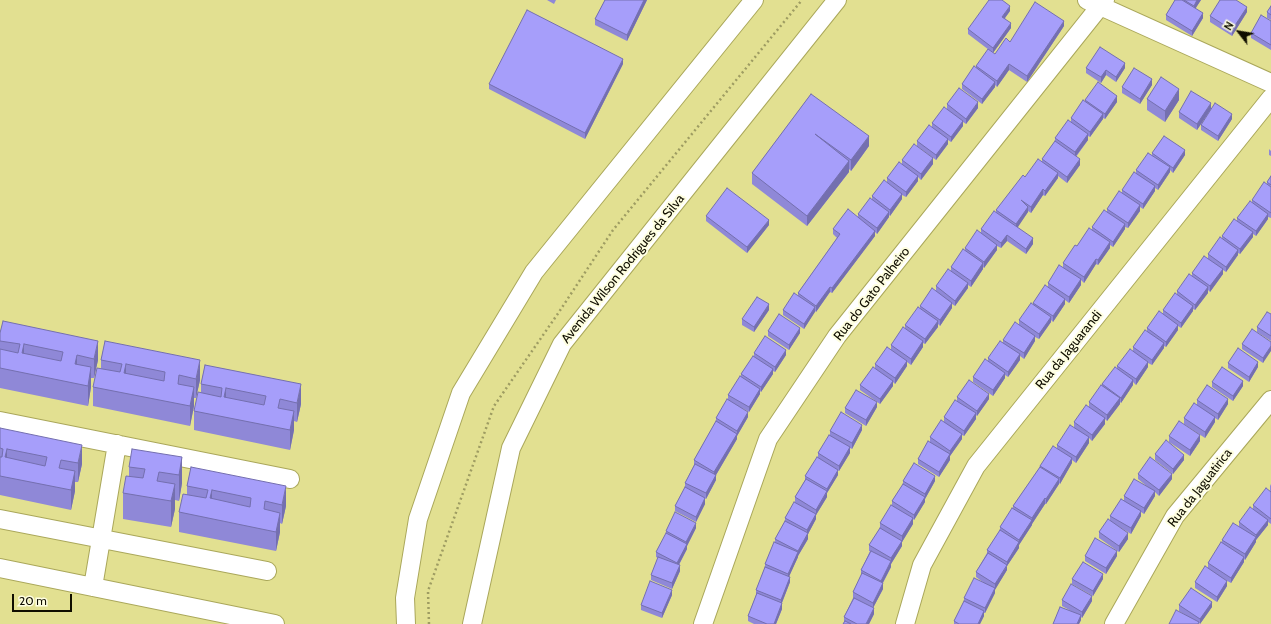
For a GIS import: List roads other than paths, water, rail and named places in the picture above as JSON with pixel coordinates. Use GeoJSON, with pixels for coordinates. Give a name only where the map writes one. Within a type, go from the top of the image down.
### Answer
{"type":"FeatureCollection","features":[{"type":"Feature","properties":{"kind":"street"},"geometry":{"type":"LineString","coordinates":[[406,624],[405,598],[418,519],[461,393],[534,272],[754,0]]}},
{"type":"Feature","properties":{"kind":"street","name":"Avenida Wilson Rodrigues da Silva"},"geometry":{"type":"LineString","coordinates":[[472,624],[511,448],[562,344],[838,0]]}},
{"type":"Feature","properties":{"kind":"street"},"geometry":{"type":"LineString","coordinates":[[1097,2],[1271,83]]}},
{"type":"Feature","properties":{"kind":"street","name":"Rua do Gato Palheiro"},"geometry":{"type":"LineString","coordinates":[[703,624],[768,439],[837,336],[1097,2]]}},
{"type":"Feature","properties":{"kind":"street","name":"Rua da Jaguarandi"},"geometry":{"type":"LineString","coordinates":[[905,624],[922,565],[976,466],[1271,98]]}},
{"type":"Feature","properties":{"kind":"street","name":"Rua da Jaguatirica"},"geometry":{"type":"LineString","coordinates":[[1114,624],[1175,516],[1271,400]]}},
{"type":"Feature","properties":{"kind":"street"},"geometry":{"type":"LineString","coordinates":[[0,421],[290,479]]}},
{"type":"Feature","properties":{"kind":"street"},"geometry":{"type":"LineString","coordinates":[[93,587],[117,444]]}},
{"type":"Feature","properties":{"kind":"street"},"geometry":{"type":"LineString","coordinates":[[0,519],[267,571]]}},
{"type":"Feature","properties":{"kind":"street"},"geometry":{"type":"LineString","coordinates":[[0,568],[275,624]]}}]}
